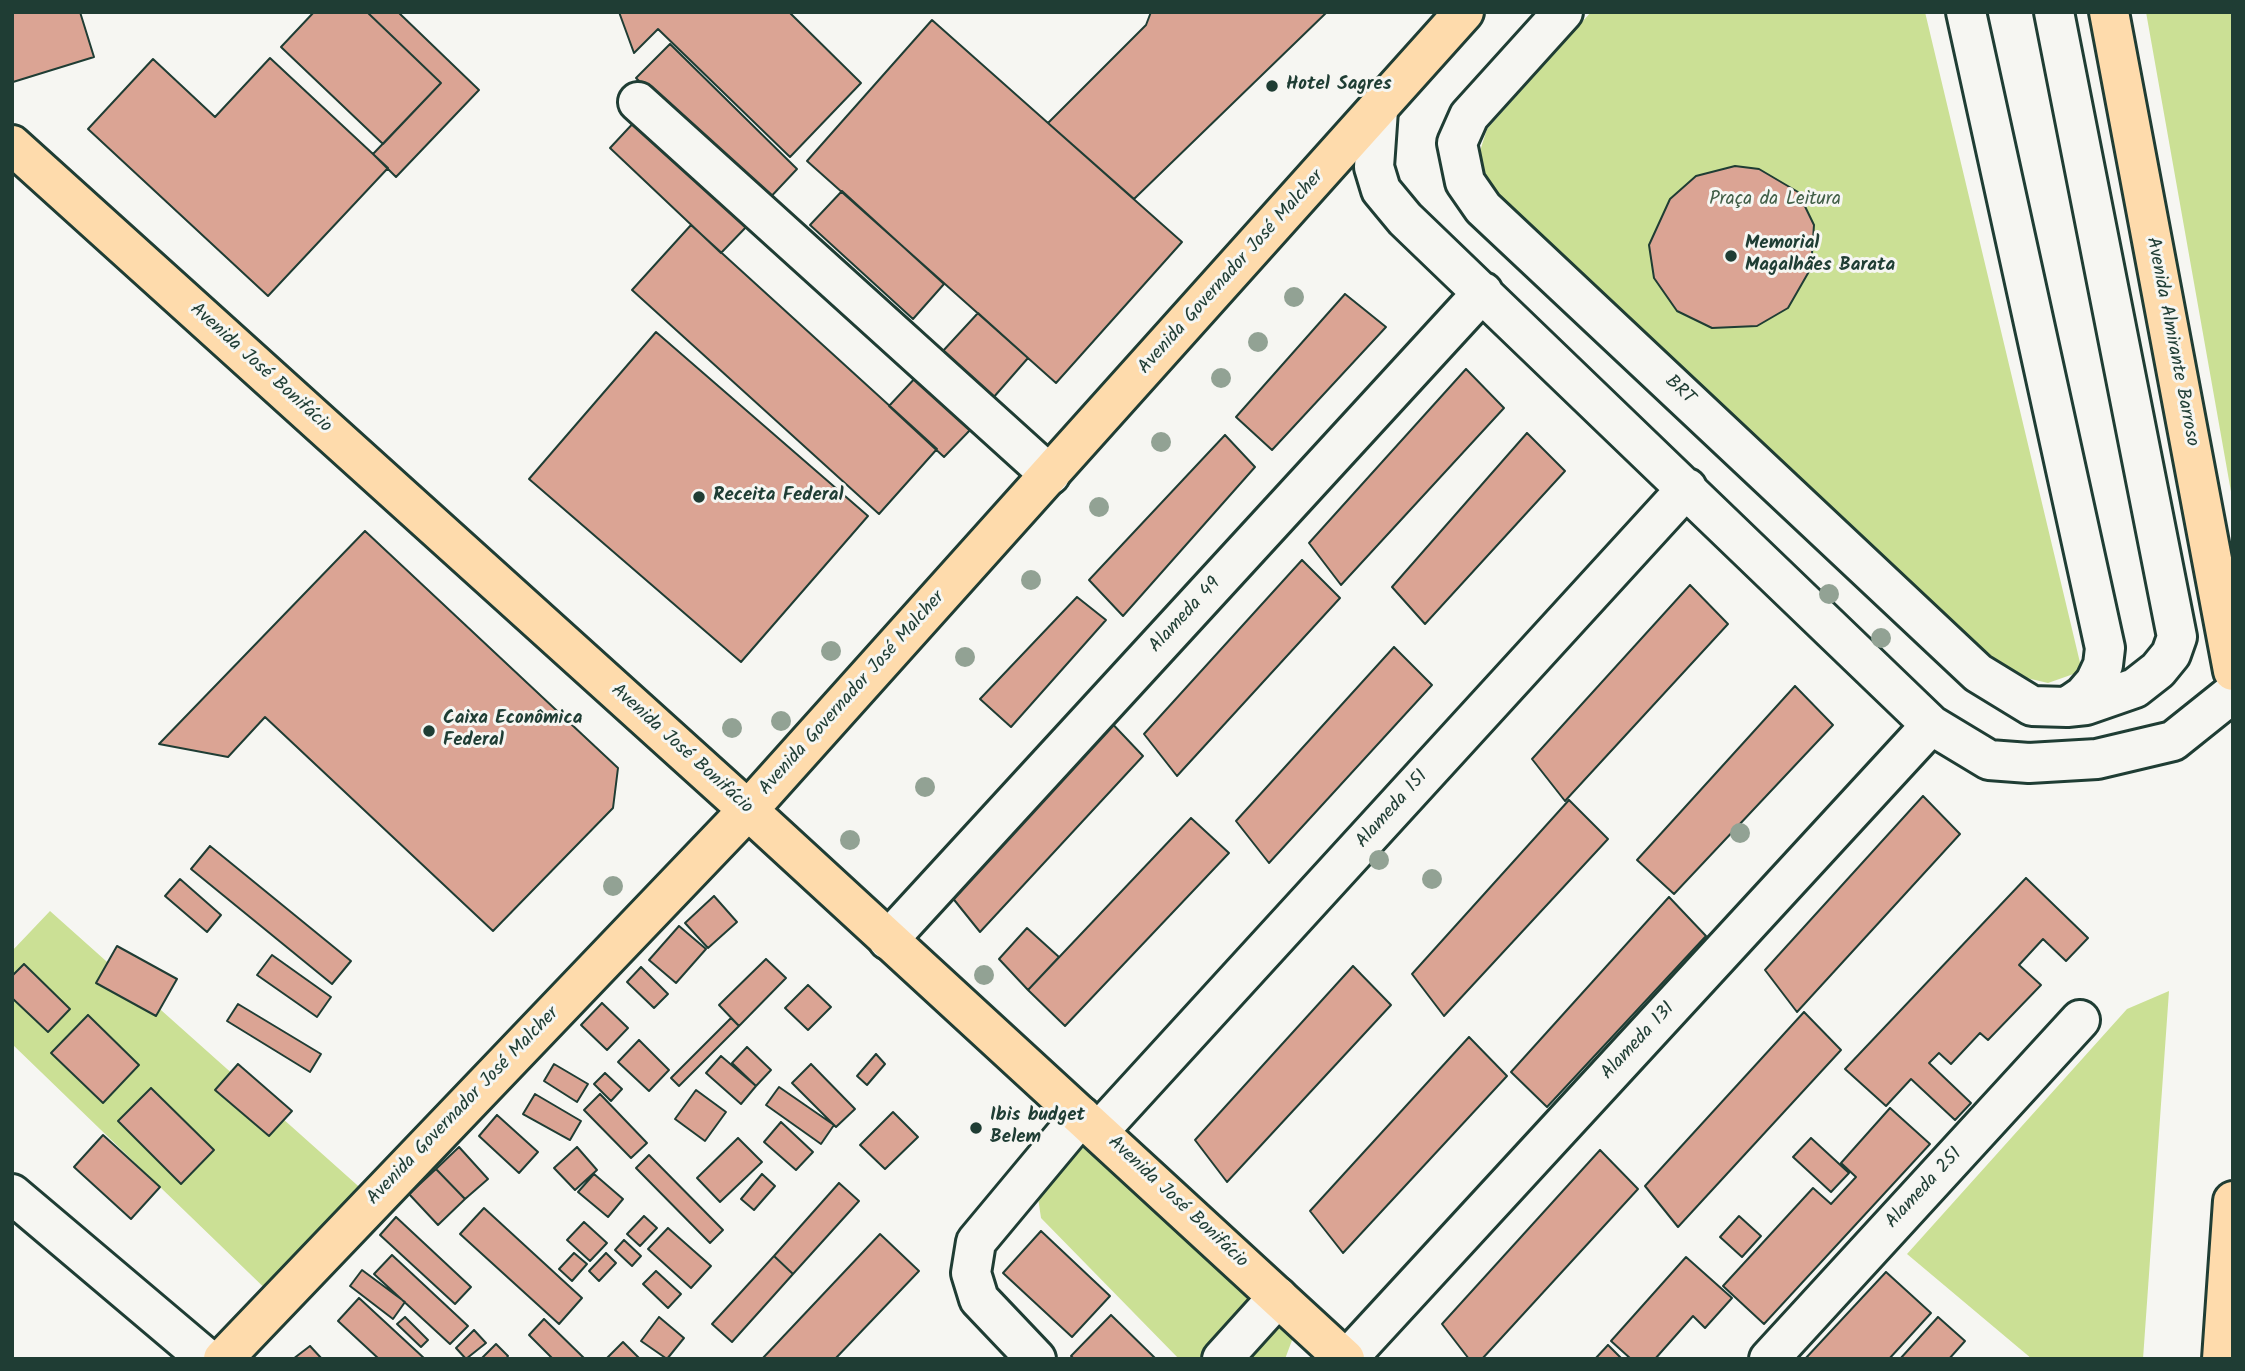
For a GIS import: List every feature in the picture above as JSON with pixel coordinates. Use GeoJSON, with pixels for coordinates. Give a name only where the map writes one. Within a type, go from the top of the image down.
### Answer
{"type":"FeatureCollection","features":[{"type":"Feature","properties":{"kind":"main road","name":"Avenida Almirante Barroso"},"geometry":{"type":"LineString","coordinates":[[2109,12],[2233,671]]}},
{"type":"Feature","properties":{"kind":"main road","name":"Avenida Governador José Malcher"},"geometry":{"type":"LineString","coordinates":[[223,1359],[748,810],[1378,110],[1461,13]]}},
{"type":"Feature","properties":{"kind":"main road","name":"Avenida José Bonifácio"},"geometry":{"type":"LineString","coordinates":[[12,145],[748,810],[1346,1359]]}},
{"type":"Feature","properties":{"kind":"main road"},"geometry":{"type":"LineString","coordinates":[[2222,1359],[2233,1201]]}},
{"type":"Feature","properties":{"kind":"street","name":"BRT"},"geometry":{"type":"LineString","coordinates":[[1563,12],[1469,116],[1457,143],[1465,182],[1477,199],[1978,673],[2032,706],[2067,707],[2086,705],[2135,688],[2158,670],[2171,654],[2177,637],[2054,12]]}},
{"type":"Feature","properties":{"kind":"street"},"geometry":{"type":"LineString","coordinates":[[1966,12],[2105,648],[2103,664],[2095,682],[2083,696],[2067,707]]}},
{"type":"Feature","properties":{"kind":"street"},"geometry":{"type":"LineString","coordinates":[[638,102],[1050,475]]}},
{"type":"Feature","properties":{"kind":"street"},"geometry":{"type":"LineString","coordinates":[[1378,110],[1374,166],[1381,190],[1422,235],[1931,725],[1989,760],[2029,763],[2097,759],[2173,741],[2233,693]]}},
{"type":"Feature","properties":{"kind":"street","name":"Alameda 49"},"geometry":{"type":"LineString","coordinates":[[888,940],[1483,292]]}},
{"type":"Feature","properties":{"kind":"street","name":"Alameda 151"},"geometry":{"type":"LineString","coordinates":[[1036,1359],[979,1299],[971,1273],[976,1242],[1687,488]]}},
{"type":"Feature","properties":{"kind":"street","name":"Alameda 131"},"geometry":{"type":"LineString","coordinates":[[1346,1359],[1931,725]]}},
{"type":"Feature","properties":{"kind":"street","name":"Alameda 251"},"geometry":{"type":"LineString","coordinates":[[1769,1359],[2080,1020]]}},
{"type":"Feature","properties":{"kind":"street"},"geometry":{"type":"LineString","coordinates":[[12,1194],[207,1359]]}},
{"type":"Feature","properties":{"kind":"street"},"geometry":{"type":"LineString","coordinates":[[1222,1359],[1278,1297]]}},
{"type":"Feature","properties":{"kind":"green space","name":"Praça da Leitura"},"geometry":{"type":"Polygon","coordinates":[[[1591,12],[1925,12],[2082,671],[2048,683],[2018,676],[1973,646],[1509,212],[1480,176],[1480,151],[1487,129],[1591,12]]]}},
{"type":"Feature","properties":{"kind":"green space"},"geometry":{"type":"Polygon","coordinates":[[[2146,12],[2233,12],[2233,503],[2146,12]]]}},
{"type":"Feature","properties":{"kind":"green space"},"geometry":{"type":"Polygon","coordinates":[[[50,911],[375,1201],[278,1301],[12,1044],[12,951],[50,911]]]}},
{"type":"Feature","properties":{"kind":"green space"},"geometry":{"type":"Polygon","coordinates":[[[2169,991],[2143,1359],[2032,1359],[1907,1254],[2127,1009],[2169,991]]]}},
{"type":"Feature","properties":{"kind":"green space"},"geometry":{"type":"Polygon","coordinates":[[[1084,1147],[1294,1335],[1285,1359],[1179,1359],[1041,1218],[1037,1191],[1084,1147]]]}},
{"type":"Feature","properties":{"kind":"building"},"geometry":{"type":"Polygon","coordinates":[[[12,12],[80,12],[94,57],[13,82],[12,12]]]}},
{"type":"Feature","properties":{"kind":"building"},"geometry":{"type":"Polygon","coordinates":[[[314,12],[367,12],[441,83],[383,144],[281,47],[314,12]]]}},
{"type":"Feature","properties":{"kind":"building"},"geometry":{"type":"Polygon","coordinates":[[[367,12],[398,12],[479,90],[396,177],[373,154],[441,83],[367,12]]]}},
{"type":"Feature","properties":{"kind":"building"},"geometry":{"type":"Polygon","coordinates":[[[619,12],[789,12],[861,83],[790,157],[658,29],[634,53],[619,12]]]}},
{"type":"Feature","properties":{"kind":"building"},"geometry":{"type":"Polygon","coordinates":[[[1151,12],[1327,12],[1134,199],[1048,123],[1146,25],[1151,12]]]}},
{"type":"Feature","properties":{"kind":"building"},"geometry":{"type":"Polygon","coordinates":[[[932,20],[1182,242],[1056,383],[807,161],[932,20]]]}},
{"type":"Feature","properties":{"kind":"building"},"geometry":{"type":"Polygon","coordinates":[[[670,44],[797,169],[765,203],[636,78],[670,44]]]}},
{"type":"Feature","properties":{"kind":"building"},"geometry":{"type":"Polygon","coordinates":[[[270,58],[388,168],[268,296],[88,129],[153,59],[215,117],[270,58]]]}},
{"type":"Feature","properties":{"kind":"building"},"geometry":{"type":"Polygon","coordinates":[[[638,118],[749,224],[721,253],[610,148],[638,118]]]}},
{"type":"Feature","properties":{"kind":"building","name":"Memorial Magalhães Barata"},"geometry":{"type":"Polygon","coordinates":[[[1735,166],[1759,169],[1798,192],[1814,225],[1811,268],[1788,308],[1757,326],[1712,328],[1677,311],[1654,278],[1649,245],[1670,199],[1696,176],[1735,166]]]}},
{"type":"Feature","properties":{"kind":"building"},"geometry":{"type":"Polygon","coordinates":[[[842,191],[944,284],[913,319],[810,225],[842,191]]]}},
{"type":"Feature","properties":{"kind":"building"},"geometry":{"type":"Polygon","coordinates":[[[691,225],[937,449],[879,514],[632,290],[691,225]]]}},
{"type":"Feature","properties":{"kind":"building"},"geometry":{"type":"Polygon","coordinates":[[[1345,294],[1386,327],[1272,450],[1236,417],[1345,294]]]}},
{"type":"Feature","properties":{"kind":"building"},"geometry":{"type":"Polygon","coordinates":[[[978,313],[1028,358],[993,398],[942,352],[978,313]]]}},
{"type":"Feature","properties":{"kind":"building","name":"Receita Federal"},"geometry":{"type":"Polygon","coordinates":[[[656,332],[868,516],[741,662],[529,479],[656,332]]]}},
{"type":"Feature","properties":{"kind":"building"},"geometry":{"type":"Polygon","coordinates":[[[1466,369],[1504,408],[1341,585],[1309,543],[1466,369]]]}},
{"type":"Feature","properties":{"kind":"building"},"geometry":{"type":"Polygon","coordinates":[[[918,375],[973,427],[944,457],[889,406],[918,375]]]}},
{"type":"Feature","properties":{"kind":"building"},"geometry":{"type":"Polygon","coordinates":[[[1527,433],[1565,471],[1425,624],[1392,587],[1527,433]]]}},
{"type":"Feature","properties":{"kind":"building"},"geometry":{"type":"Polygon","coordinates":[[[1225,435],[1255,467],[1123,616],[1089,580],[1225,435]]]}},
{"type":"Feature","properties":{"kind":"building","name":"Caixa Econômica Federal"},"geometry":{"type":"Polygon","coordinates":[[[365,531],[618,768],[613,808],[493,931],[265,717],[228,757],[159,744],[365,531]]]}},
{"type":"Feature","properties":{"kind":"building"},"geometry":{"type":"Polygon","coordinates":[[[1302,560],[1340,598],[1177,776],[1144,734],[1302,560]]]}},
{"type":"Feature","properties":{"kind":"building"},"geometry":{"type":"Polygon","coordinates":[[[1690,585],[1728,624],[1565,801],[1532,759],[1690,585]]]}},
{"type":"Feature","properties":{"kind":"building"},"geometry":{"type":"Polygon","coordinates":[[[1077,597],[1106,620],[1011,727],[980,699],[1077,597]]]}},
{"type":"Feature","properties":{"kind":"building"},"geometry":{"type":"Polygon","coordinates":[[[1394,647],[1432,685],[1269,863],[1236,821],[1394,647]]]}},
{"type":"Feature","properties":{"kind":"building"},"geometry":{"type":"Polygon","coordinates":[[[1795,686],[1833,725],[1674,894],[1637,860],[1795,686]]]}},
{"type":"Feature","properties":{"kind":"building"},"geometry":{"type":"Polygon","coordinates":[[[1105,716],[1143,756],[980,932],[947,891],[1105,716]]]}},
{"type":"Feature","properties":{"kind":"building"},"geometry":{"type":"Polygon","coordinates":[[[1923,796],[1960,834],[1797,1012],[1765,970],[1923,796]]]}},
{"type":"Feature","properties":{"kind":"building"},"geometry":{"type":"Polygon","coordinates":[[[1569,800],[1608,839],[1444,1016],[1412,974],[1569,800]]]}},
{"type":"Feature","properties":{"kind":"building"},"geometry":{"type":"Polygon","coordinates":[[[1191,818],[1229,853],[1065,1026],[1028,990],[1191,818]]]}},
{"type":"Feature","properties":{"kind":"building"},"geometry":{"type":"Polygon","coordinates":[[[210,846],[351,961],[332,984],[191,869],[210,846]]]}},
{"type":"Feature","properties":{"kind":"building"},"geometry":{"type":"Polygon","coordinates":[[[2026,878],[2088,938],[2066,961],[2043,939],[2019,965],[2041,985],[1988,1040],[1980,1033],[1951,1064],[1939,1053],[1929,1063],[1971,1103],[1955,1120],[1911,1079],[1886,1106],[1845,1069],[2026,878]]]}},
{"type":"Feature","properties":{"kind":"building"},"geometry":{"type":"Polygon","coordinates":[[[180,879],[221,915],[207,932],[165,896],[180,879]]]}},
{"type":"Feature","properties":{"kind":"building"},"geometry":{"type":"Polygon","coordinates":[[[714,896],[737,922],[708,948],[685,923],[714,896]]]}},
{"type":"Feature","properties":{"kind":"building"},"geometry":{"type":"Polygon","coordinates":[[[1669,897],[1706,936],[1547,1107],[1511,1072],[1669,897]]]}},
{"type":"Feature","properties":{"kind":"building"},"geometry":{"type":"Polygon","coordinates":[[[679,926],[706,949],[676,983],[649,960],[679,926]]]}},
{"type":"Feature","properties":{"kind":"building"},"geometry":{"type":"Polygon","coordinates":[[[1027,928],[1059,957],[1028,990],[999,959],[1027,928]]]}},
{"type":"Feature","properties":{"kind":"building"},"geometry":{"type":"Polygon","coordinates":[[[117,946],[177,979],[156,1016],[96,983],[117,946]]]}},
{"type":"Feature","properties":{"kind":"building"},"geometry":{"type":"Polygon","coordinates":[[[272,955],[331,997],[317,1017],[257,975],[272,955]]]}},
{"type":"Feature","properties":{"kind":"building"},"geometry":{"type":"Polygon","coordinates":[[[766,959],[786,978],[739,1026],[719,1005],[766,959]]]}},
{"type":"Feature","properties":{"kind":"building"},"geometry":{"type":"Polygon","coordinates":[[[24,964],[70,1009],[48,1032],[12,998],[12,976],[24,964]]]}},
{"type":"Feature","properties":{"kind":"building"},"geometry":{"type":"Polygon","coordinates":[[[1353,966],[1391,1005],[1227,1182],[1195,1140],[1353,966]]]}},
{"type":"Feature","properties":{"kind":"building"},"geometry":{"type":"Polygon","coordinates":[[[641,967],[668,994],[654,1008],[627,982],[641,967]]]}},
{"type":"Feature","properties":{"kind":"building"},"geometry":{"type":"Polygon","coordinates":[[[808,985],[831,1007],[808,1030],[785,1008],[808,985]]]}},
{"type":"Feature","properties":{"kind":"building"},"geometry":{"type":"Polygon","coordinates":[[[602,1003],[628,1028],[607,1050],[581,1025],[602,1003]]]}},
{"type":"Feature","properties":{"kind":"building"},"geometry":{"type":"Polygon","coordinates":[[[238,1004],[321,1054],[310,1072],[227,1021],[238,1004]]]}},
{"type":"Feature","properties":{"kind":"building"},"geometry":{"type":"Polygon","coordinates":[[[1804,1012],[1841,1050],[1678,1227],[1645,1186],[1804,1012]]]}},
{"type":"Feature","properties":{"kind":"building"},"geometry":{"type":"Polygon","coordinates":[[[88,1015],[139,1065],[103,1103],[51,1053],[88,1015]]]}},
{"type":"Feature","properties":{"kind":"building"},"geometry":{"type":"Polygon","coordinates":[[[731,1018],[739,1026],[679,1086],[671,1078],[731,1018]]]}},
{"type":"Feature","properties":{"kind":"building"},"geometry":{"type":"Polygon","coordinates":[[[1469,1037],[1507,1076],[1343,1253],[1310,1211],[1469,1037]]]}},
{"type":"Feature","properties":{"kind":"building"},"geometry":{"type":"Polygon","coordinates":[[[639,1040],[669,1070],[649,1091],[618,1062],[639,1040]]]}},
{"type":"Feature","properties":{"kind":"building"},"geometry":{"type":"Polygon","coordinates":[[[747,1047],[771,1070],[756,1086],[732,1063],[747,1047]]]}},
{"type":"Feature","properties":{"kind":"building"},"geometry":{"type":"Polygon","coordinates":[[[876,1054],[885,1064],[867,1085],[857,1076],[876,1054]]]}},
{"type":"Feature","properties":{"kind":"building"},"geometry":{"type":"Polygon","coordinates":[[[721,1056],[756,1086],[741,1104],[706,1073],[721,1056]]]}},
{"type":"Feature","properties":{"kind":"building"},"geometry":{"type":"Polygon","coordinates":[[[238,1064],[292,1111],[269,1136],[215,1090],[238,1064]]]}},
{"type":"Feature","properties":{"kind":"building"},"geometry":{"type":"Polygon","coordinates":[[[554,1064],[588,1084],[577,1102],[544,1081],[554,1064]]]}},
{"type":"Feature","properties":{"kind":"building"},"geometry":{"type":"Polygon","coordinates":[[[811,1064],[855,1109],[836,1127],[792,1083],[811,1064]]]}},
{"type":"Feature","properties":{"kind":"building"},"geometry":{"type":"Polygon","coordinates":[[[605,1073],[622,1089],[611,1101],[594,1084],[605,1073]]]}},
{"type":"Feature","properties":{"kind":"building"},"geometry":{"type":"Polygon","coordinates":[[[779,1087],[834,1125],[821,1144],[766,1105],[779,1087]]]}},
{"type":"Feature","properties":{"kind":"building"},"geometry":{"type":"Polygon","coordinates":[[[151,1088],[214,1150],[181,1184],[118,1121],[151,1088]]]}},
{"type":"Feature","properties":{"kind":"building"},"geometry":{"type":"Polygon","coordinates":[[[696,1090],[726,1112],[705,1141],[675,1119],[696,1090]]]}},
{"type":"Feature","properties":{"kind":"building"},"geometry":{"type":"Polygon","coordinates":[[[535,1094],[581,1121],[570,1140],[523,1114],[535,1094]]]}},
{"type":"Feature","properties":{"kind":"building"},"geometry":{"type":"Polygon","coordinates":[[[600,1094],[647,1143],[631,1158],[584,1110],[600,1094]]]}},
{"type":"Feature","properties":{"kind":"building"},"geometry":{"type":"Polygon","coordinates":[[[1890,1108],[1930,1144],[1764,1324],[1723,1286],[1813,1188],[1831,1204],[1856,1177],[1841,1163],[1890,1108]]]}},
{"type":"Feature","properties":{"kind":"building"},"geometry":{"type":"Polygon","coordinates":[[[893,1112],[918,1137],[885,1169],[860,1145],[893,1112]]]}},
{"type":"Feature","properties":{"kind":"building"},"geometry":{"type":"Polygon","coordinates":[[[497,1115],[538,1152],[519,1173],[479,1136],[497,1115]]]}},
{"type":"Feature","properties":{"kind":"building"},"geometry":{"type":"Polygon","coordinates":[[[781,1122],[813,1152],[796,1170],[764,1142],[781,1122]]]}},
{"type":"Feature","properties":{"kind":"building"},"geometry":{"type":"Polygon","coordinates":[[[103,1135],[160,1187],[131,1219],[74,1167],[103,1135]]]}},
{"type":"Feature","properties":{"kind":"building"},"geometry":{"type":"Polygon","coordinates":[[[738,1138],[762,1162],[720,1202],[697,1178],[738,1138]]]}},
{"type":"Feature","properties":{"kind":"building"},"geometry":{"type":"Polygon","coordinates":[[[1811,1138],[1849,1173],[1831,1192],[1793,1157],[1811,1138]]]}},
{"type":"Feature","properties":{"kind":"building"},"geometry":{"type":"Polygon","coordinates":[[[459,1147],[488,1179],[465,1199],[436,1169],[459,1147]]]}},
{"type":"Feature","properties":{"kind":"building"},"geometry":{"type":"Polygon","coordinates":[[[577,1147],[597,1170],[575,1190],[554,1168],[577,1147]]]}},
{"type":"Feature","properties":{"kind":"building"},"geometry":{"type":"Polygon","coordinates":[[[1600,1150],[1638,1189],[1482,1359],[1469,1359],[1442,1324],[1600,1150]]]}},
{"type":"Feature","properties":{"kind":"building"},"geometry":{"type":"Polygon","coordinates":[[[649,1155],[723,1230],[710,1243],[636,1168],[649,1155]]]}},
{"type":"Feature","properties":{"kind":"building"},"geometry":{"type":"Polygon","coordinates":[[[436,1169],[465,1199],[438,1225],[409,1194],[436,1169]]]}},
{"type":"Feature","properties":{"kind":"building"},"geometry":{"type":"Polygon","coordinates":[[[594,1174],[623,1199],[608,1217],[578,1192],[594,1174]]]}},
{"type":"Feature","properties":{"kind":"building"},"geometry":{"type":"Polygon","coordinates":[[[762,1174],[775,1186],[754,1210],[741,1199],[762,1174]]]}},
{"type":"Feature","properties":{"kind":"building"},"geometry":{"type":"Polygon","coordinates":[[[839,1183],[859,1201],[793,1274],[774,1256],[839,1183]]]}},
{"type":"Feature","properties":{"kind":"building"},"geometry":{"type":"Polygon","coordinates":[[[484,1208],[582,1298],[559,1324],[460,1234],[484,1208]]]}},
{"type":"Feature","properties":{"kind":"building"},"geometry":{"type":"Polygon","coordinates":[[[644,1216],[657,1228],[640,1246],[627,1234],[644,1216]]]}},
{"type":"Feature","properties":{"kind":"building"},"geometry":{"type":"Polygon","coordinates":[[[1739,1216],[1761,1236],[1742,1257],[1720,1237],[1739,1216]]]}},
{"type":"Feature","properties":{"kind":"building"},"geometry":{"type":"Polygon","coordinates":[[[396,1217],[471,1287],[455,1304],[380,1235],[396,1217]]]}},
{"type":"Feature","properties":{"kind":"building"},"geometry":{"type":"Polygon","coordinates":[[[584,1222],[607,1243],[590,1261],[567,1240],[584,1222]]]}},
{"type":"Feature","properties":{"kind":"building"},"geometry":{"type":"Polygon","coordinates":[[[668,1228],[711,1266],[691,1288],[648,1249],[668,1228]]]}},
{"type":"Feature","properties":{"kind":"building"},"geometry":{"type":"Polygon","coordinates":[[[1041,1231],[1110,1296],[1072,1337],[1003,1273],[1041,1231]]]}},
{"type":"Feature","properties":{"kind":"building"},"geometry":{"type":"Polygon","coordinates":[[[880,1234],[919,1271],[835,1359],[762,1359],[880,1234]]]}},
{"type":"Feature","properties":{"kind":"building"},"geometry":{"type":"Polygon","coordinates":[[[624,1240],[641,1256],[632,1266],[615,1250],[624,1240]]]}},
{"type":"Feature","properties":{"kind":"building"},"geometry":{"type":"Polygon","coordinates":[[[574,1253],[587,1264],[572,1281],[559,1269],[574,1253]]]}},
{"type":"Feature","properties":{"kind":"building"},"geometry":{"type":"Polygon","coordinates":[[[606,1253],[616,1263],[599,1281],[589,1271],[606,1253]]]}},
{"type":"Feature","properties":{"kind":"building"},"geometry":{"type":"Polygon","coordinates":[[[392,1255],[468,1326],[450,1344],[374,1274],[392,1255]]]}},
{"type":"Feature","properties":{"kind":"building"},"geometry":{"type":"Polygon","coordinates":[[[774,1256],[793,1274],[732,1342],[712,1324],[774,1256]]]}},
{"type":"Feature","properties":{"kind":"building"},"geometry":{"type":"Polygon","coordinates":[[[1686,1257],[1732,1298],[1705,1328],[1693,1316],[1655,1359],[1631,1359],[1611,1341],[1686,1257]]]}},
{"type":"Feature","properties":{"kind":"building"},"geometry":{"type":"Polygon","coordinates":[[[362,1270],[405,1302],[393,1319],[350,1286],[362,1270]]]}},
{"type":"Feature","properties":{"kind":"building"},"geometry":{"type":"Polygon","coordinates":[[[656,1271],[681,1294],[668,1308],[643,1284],[656,1271]]]}},
{"type":"Feature","properties":{"kind":"building"},"geometry":{"type":"Polygon","coordinates":[[[1886,1272],[1931,1313],[1889,1359],[1805,1359],[1886,1272]]]}},
{"type":"Feature","properties":{"kind":"building"},"geometry":{"type":"Polygon","coordinates":[[[359,1298],[425,1359],[379,1359],[338,1321],[359,1298]]]}},
{"type":"Feature","properties":{"kind":"building"},"geometry":{"type":"Polygon","coordinates":[[[1111,1315],[1156,1359],[1074,1359],[1071,1356],[1111,1315]]]}},
{"type":"Feature","properties":{"kind":"building"},"geometry":{"type":"Polygon","coordinates":[[[405,1317],[428,1340],[421,1347],[397,1324],[405,1317]]]}},
{"type":"Feature","properties":{"kind":"building"},"geometry":{"type":"Polygon","coordinates":[[[659,1317],[684,1338],[667,1359],[641,1341],[659,1317]]]}},
{"type":"Feature","properties":{"kind":"building"},"geometry":{"type":"Polygon","coordinates":[[[1938,1317],[1965,1341],[1949,1359],[1900,1359],[1938,1317]]]}},
{"type":"Feature","properties":{"kind":"building"},"geometry":{"type":"Polygon","coordinates":[[[544,1319],[585,1359],[553,1359],[529,1335],[544,1319]]]}},
{"type":"Feature","properties":{"kind":"building"},"geometry":{"type":"Polygon","coordinates":[[[474,1330],[486,1343],[466,1359],[456,1348],[474,1330]]]}},
{"type":"Feature","properties":{"kind":"building"},"geometry":{"type":"Polygon","coordinates":[[[623,1342],[640,1359],[606,1359],[623,1342]]]}},
{"type":"Feature","properties":{"kind":"building"},"geometry":{"type":"Polygon","coordinates":[[[496,1344],[508,1356],[506,1359],[481,1359],[496,1344]]]}},
{"type":"Feature","properties":{"kind":"building"},"geometry":{"type":"Polygon","coordinates":[[[1608,1345],[1622,1359],[1595,1359],[1608,1345]]]}},
{"type":"Feature","properties":{"kind":"building"},"geometry":{"type":"Polygon","coordinates":[[[310,1346],[322,1359],[293,1359],[310,1346]]]}},
{"type":"Feature","properties":{"kind":"place","name":"Hotel Sagres"},"geometry":{"type":"Point","coordinates":[1272,86]}},
{"type":"Feature","properties":{"kind":"place","name":"Memorial Magalhães Barata"},"geometry":{"type":"Point","coordinates":[1731,256]}},
{"type":"Feature","properties":{"kind":"place","name":"Receita Federal"},"geometry":{"type":"Point","coordinates":[699,497]}},
{"type":"Feature","properties":{"kind":"place","name":"Caixa Econômica Federal"},"geometry":{"type":"Point","coordinates":[429,731]}},
{"type":"Feature","properties":{"kind":"place","name":"Ibis budget Belem"},"geometry":{"type":"Point","coordinates":[976,1128]}}]}
